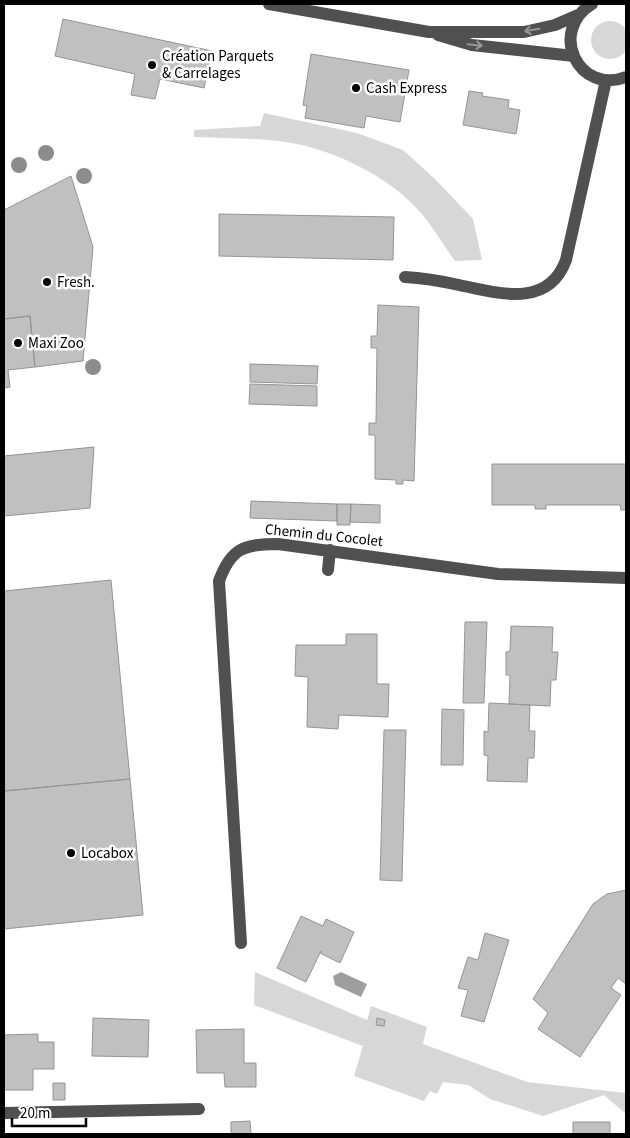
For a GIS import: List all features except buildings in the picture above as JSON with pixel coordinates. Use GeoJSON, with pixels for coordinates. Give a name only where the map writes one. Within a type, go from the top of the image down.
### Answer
{"type":"FeatureCollection","features":[{"type":"Feature","properties":{"kind":"street"},"geometry":{"type":"LineString","coordinates":[[269,4],[428,32],[472,45],[574,56]]}},
{"type":"Feature","properties":{"kind":"street"},"geometry":{"type":"LineString","coordinates":[[428,32],[524,32],[550,26],[578,16],[592,4]]}},
{"type":"Feature","properties":{"kind":"street"},"geometry":{"type":"LineString","coordinates":[[578,16],[571,32],[570,44],[574,56],[584,70],[606,80],[626,77]]}},
{"type":"Feature","properties":{"kind":"street"},"geometry":{"type":"LineString","coordinates":[[406,277],[440,281],[508,295],[537,291],[557,278],[566,260],[606,80]]}},
{"type":"Feature","properties":{"kind":"street","name":"Chemin du Cocolet"},"geometry":{"type":"LineString","coordinates":[[241,943],[219,581],[226,563],[237,550],[256,544],[278,544],[498,574],[626,578]]}},
{"type":"Feature","properties":{"kind":"street"},"geometry":{"type":"LineString","coordinates":[[328,570],[330,550]]}},
{"type":"Feature","properties":{"kind":"street"},"geometry":{"type":"LineString","coordinates":[[4,1113],[199,1109]]}},
{"type":"Feature","properties":{"kind":"shaded area"},"geometry":{"type":"Polygon","coordinates":[[[610,21],[623,27],[629,40],[623,53],[610,59],[597,53],[591,40],[597,27],[610,21]]]}},
{"type":"Feature","properties":{"kind":"shaded area"},"geometry":{"type":"Polygon","coordinates":[[[264,113],[357,133],[403,150],[435,179],[473,219],[482,260],[455,261],[422,214],[409,200],[376,176],[337,156],[317,149],[278,141],[194,137],[194,130],[260,126],[264,113]]]}},
{"type":"Feature","properties":{"kind":"shaded area"},"geometry":{"type":"Polygon","coordinates":[[[255,972],[367,1020],[371,1006],[427,1027],[423,1044],[527,1082],[626,1093],[626,1114],[604,1095],[543,1116],[490,1099],[468,1085],[443,1082],[437,1094],[430,1091],[424,1101],[354,1076],[363,1046],[254,1005],[255,972]]]}},
{"type":"Feature","properties":{"kind":"shaded area"},"geometry":{"type":"Polygon","coordinates":[[[341,972],[367,984],[361,997],[335,985],[333,976],[341,972]]]}},
{"type":"Feature","properties":{"kind":"place","name":"Création Parquets & Carrelages"},"geometry":{"type":"Point","coordinates":[152,65]}},
{"type":"Feature","properties":{"kind":"place","name":"Cash Express"},"geometry":{"type":"Point","coordinates":[356,88]}},
{"type":"Feature","properties":{"kind":"place","name":"Fresh."},"geometry":{"type":"Point","coordinates":[47,282]}},
{"type":"Feature","properties":{"kind":"place","name":"Maxi Zoo"},"geometry":{"type":"Point","coordinates":[18,343]}},
{"type":"Feature","properties":{"kind":"place","name":"Locabox"},"geometry":{"type":"Point","coordinates":[71,853]}}]}
